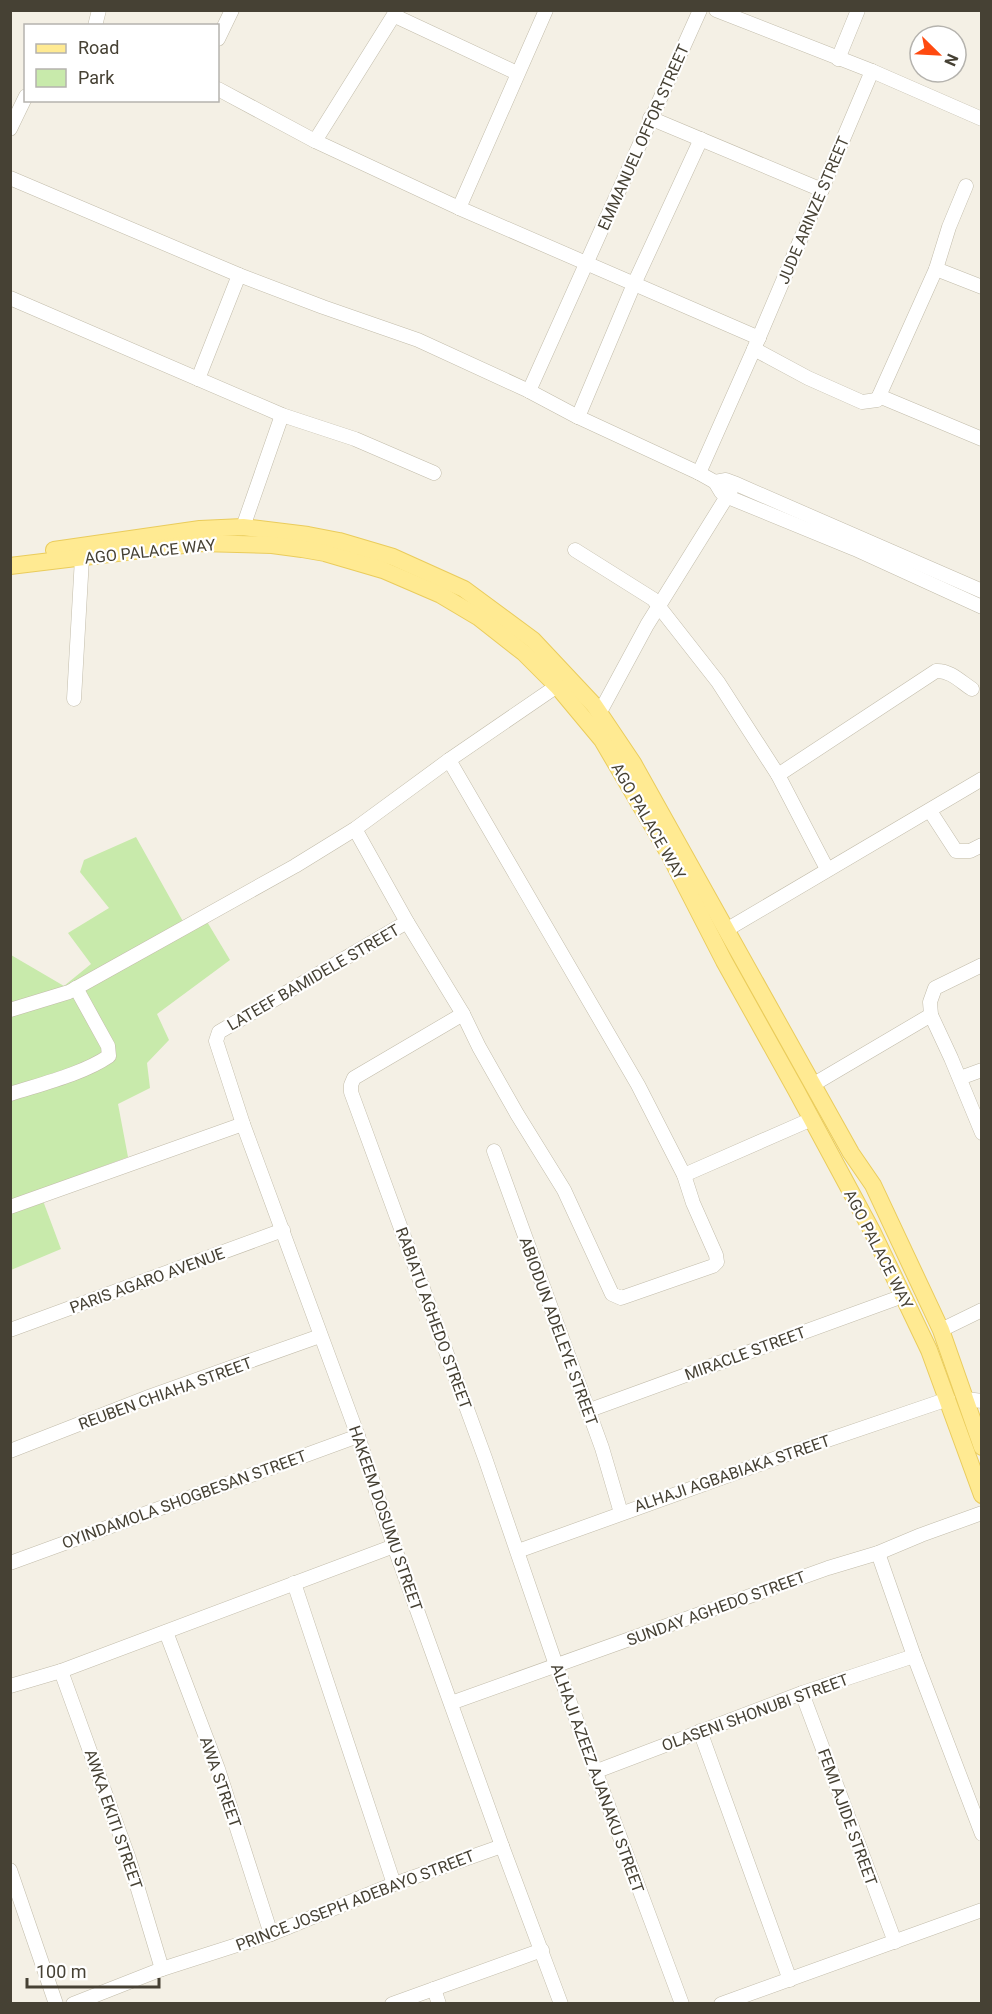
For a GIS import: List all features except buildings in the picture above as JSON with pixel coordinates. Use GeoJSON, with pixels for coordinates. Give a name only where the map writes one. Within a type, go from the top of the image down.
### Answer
{"type":"FeatureCollection","features":[{"type":"Feature","properties":{"kind":"main road","name":"AGO PALACE WAY"},"geometry":{"type":"LineString","coordinates":[[10,556],[200,529],[243,527],[308,535],[339,541],[393,557],[464,589],[533,639],[597,709],[633,763],[851,1153],[877,1192],[974,1400],[981,1447]]}},
{"type":"Feature","properties":{"kind":"main road","name":"AGO PALACE WAY"},"geometry":{"type":"LineString","coordinates":[[10,566],[200,543],[272,545],[325,553],[383,570],[441,595],[478,617],[524,653],[557,686],[602,740],[669,854],[724,961],[854,1197],[903,1296],[929,1350],[981,1495]]}},
{"type":"Feature","properties":{"kind":"main road"},"geometry":{"type":"LineString","coordinates":[[854,1197],[877,1192]]}},
{"type":"Feature","properties":{"kind":"main road"},"geometry":{"type":"LineString","coordinates":[[863,1214],[885,1210]]}},
{"type":"Feature","properties":{"kind":"street"},"geometry":{"type":"LineString","coordinates":[[219,37],[232,10]]}},
{"type":"Feature","properties":{"kind":"street"},"geometry":{"type":"LineString","coordinates":[[459,208],[546,10]]}},
{"type":"Feature","properties":{"kind":"street","name":"EMMANUEL OFFOR STREET"},"geometry":{"type":"LineString","coordinates":[[529,391],[700,10]]}},
{"type":"Feature","properties":{"kind":"street"},"geometry":{"type":"LineString","coordinates":[[716,10],[872,71],[981,119]]}},
{"type":"Feature","properties":{"kind":"street"},"geometry":{"type":"LineString","coordinates":[[838,59],[858,10]]}},
{"type":"Feature","properties":{"kind":"street"},"geometry":{"type":"LineString","coordinates":[[315,141],[396,13],[517,73]]}},
{"type":"Feature","properties":{"kind":"street","name":"JUDE ARINZE STREET"},"geometry":{"type":"LineString","coordinates":[[699,472],[872,71]]}},
{"type":"Feature","properties":{"kind":"street"},"geometry":{"type":"LineString","coordinates":[[219,91],[315,141],[459,208],[634,284],[756,344],[808,378],[862,402],[877,400],[879,396],[936,269],[949,227],[966,186]]}},
{"type":"Feature","properties":{"kind":"street"},"geometry":{"type":"LineString","coordinates":[[10,129],[24,100]]}},
{"type":"Feature","properties":{"kind":"street"},"geometry":{"type":"LineString","coordinates":[[650,118],[822,190]]}},
{"type":"Feature","properties":{"kind":"street"},"geometry":{"type":"LineString","coordinates":[[578,417],[634,284],[701,139]]}},
{"type":"Feature","properties":{"kind":"street"},"geometry":{"type":"LineString","coordinates":[[10,178],[239,275],[418,340],[981,607]]}},
{"type":"Feature","properties":{"kind":"street"},"geometry":{"type":"LineString","coordinates":[[936,269],[981,287]]}},
{"type":"Feature","properties":{"kind":"street"},"geometry":{"type":"LineString","coordinates":[[198,380],[239,275]]}},
{"type":"Feature","properties":{"kind":"street"},"geometry":{"type":"LineString","coordinates":[[10,298],[282,415],[355,439],[434,473]]}},
{"type":"Feature","properties":{"kind":"street"},"geometry":{"type":"LineString","coordinates":[[879,396],[981,439]]}},
{"type":"Feature","properties":{"kind":"street"},"geometry":{"type":"LineString","coordinates":[[243,527],[282,415]]}},
{"type":"Feature","properties":{"kind":"street"},"geometry":{"type":"LineString","coordinates":[[725,487],[981,591]]}},
{"type":"Feature","properties":{"kind":"street"},"geometry":{"type":"LineString","coordinates":[[597,709],[656,603],[725,487]]}},
{"type":"Feature","properties":{"kind":"street"},"geometry":{"type":"LineString","coordinates":[[575,549],[656,603],[718,682],[778,775],[827,869]]}},
{"type":"Feature","properties":{"kind":"street"},"geometry":{"type":"LineString","coordinates":[[74,699],[82,558]]}},
{"type":"Feature","properties":{"kind":"street"},"geometry":{"type":"LineString","coordinates":[[778,775],[936,671],[943,671],[972,689]]}},
{"type":"Feature","properties":{"kind":"street"},"geometry":{"type":"LineString","coordinates":[[10,1010],[76,988],[295,866],[355,829],[449,760],[557,686]]}},
{"type":"Feature","properties":{"kind":"street"},"geometry":{"type":"LineString","coordinates":[[355,829],[406,922],[463,1014],[517,1114],[564,1190],[612,1294],[621,1298],[713,1266],[717,1262],[716,1255],[693,1203],[684,1175],[638,1085],[449,760]]}},
{"type":"Feature","properties":{"kind":"street"},"geometry":{"type":"LineString","coordinates":[[726,930],[981,779]]}},
{"type":"Feature","properties":{"kind":"street"},"geometry":{"type":"LineString","coordinates":[[930,811],[956,851],[970,851],[981,845]]}},
{"type":"Feature","properties":{"kind":"street","name":"LATEEF BAMIDELE STREET"},"geometry":{"type":"LineString","coordinates":[[219,1032],[406,922]]}},
{"type":"Feature","properties":{"kind":"street"},"geometry":{"type":"LineString","coordinates":[[981,964],[935,988],[930,1002],[931,1015],[960,1078],[981,1133]]}},
{"type":"Feature","properties":{"kind":"street"},"geometry":{"type":"LineString","coordinates":[[10,1094],[58,1078],[109,1056],[108,1046],[76,988]]}},
{"type":"Feature","properties":{"kind":"street","name":"RABIATU AGHEDO STREET"},"geometry":{"type":"LineString","coordinates":[[463,1014],[354,1078],[351,1092],[518,1551]]}},
{"type":"Feature","properties":{"kind":"street"},"geometry":{"type":"LineString","coordinates":[[814,1084],[931,1015]]}},
{"type":"Feature","properties":{"kind":"street","name":"HAKEEM DOSUMU STREET"},"geometry":{"type":"LineString","coordinates":[[219,1032],[216,1041],[243,1124],[358,1436],[394,1546],[561,2004]]}},
{"type":"Feature","properties":{"kind":"street"},"geometry":{"type":"LineString","coordinates":[[960,1078],[981,1070]]}},
{"type":"Feature","properties":{"kind":"street"},"geometry":{"type":"LineString","coordinates":[[684,1175],[812,1119]]}},
{"type":"Feature","properties":{"kind":"street"},"geometry":{"type":"LineString","coordinates":[[10,1207],[243,1124]]}},
{"type":"Feature","properties":{"kind":"street","name":"ABIODUN ADELEYE STREET"},"geometry":{"type":"LineString","coordinates":[[494,1151],[602,1448],[621,1513]]}},
{"type":"Feature","properties":{"kind":"street","name":"PARIS AGARO AVENUE"},"geometry":{"type":"LineString","coordinates":[[10,1330],[283,1230]]}},
{"type":"Feature","properties":{"kind":"street","name":"MIRACLE STREET"},"geometry":{"type":"LineString","coordinates":[[587,1411],[903,1296]]}},
{"type":"Feature","properties":{"kind":"street"},"geometry":{"type":"LineString","coordinates":[[942,1330],[981,1310]]}},
{"type":"Feature","properties":{"kind":"street","name":"REUBEN CHIAHA STREET"},"geometry":{"type":"LineString","coordinates":[[10,1451],[151,1396],[320,1336]]}},
{"type":"Feature","properties":{"kind":"street","name":"ALHAJI AGBABIAKA STREET"},"geometry":{"type":"LineString","coordinates":[[518,1551],[948,1399]]}},
{"type":"Feature","properties":{"kind":"street","name":"OYINDAMOLA SHOGBESAN STREET"},"geometry":{"type":"LineString","coordinates":[[10,1563],[358,1436]]}},
{"type":"Feature","properties":{"kind":"street","name":"SUNDAY AGHEDO STREET"},"geometry":{"type":"LineString","coordinates":[[451,1702],[828,1568],[878,1553],[981,1513]]}},
{"type":"Feature","properties":{"kind":"street"},"geometry":{"type":"LineString","coordinates":[[10,1686],[62,1671],[394,1546]]}},
{"type":"Feature","properties":{"kind":"street","name":"ALHAJI AZEEZ AJANAKU STREET"},"geometry":{"type":"LineString","coordinates":[[518,1551],[556,1665],[682,2004]]}},
{"type":"Feature","properties":{"kind":"street"},"geometry":{"type":"LineString","coordinates":[[878,1553],[981,1834]]}},
{"type":"Feature","properties":{"kind":"street"},"geometry":{"type":"LineString","coordinates":[[294,1582],[394,1884]]}},
{"type":"Feature","properties":{"kind":"street","name":"AWA STREET"},"geometry":{"type":"LineString","coordinates":[[166,1632],[218,1769],[271,1934]]}},
{"type":"Feature","properties":{"kind":"street","name":"OLASENI SHONUBI STREET"},"geometry":{"type":"LineString","coordinates":[[597,1771],[802,1693],[914,1656]]}},
{"type":"Feature","properties":{"kind":"street","name":"AWKA EKITI STREET"},"geometry":{"type":"LineString","coordinates":[[62,1671],[129,1859],[162,1969]]}},
{"type":"Feature","properties":{"kind":"street","name":"FEMI AJIDE STREET"},"geometry":{"type":"LineString","coordinates":[[802,1693],[895,1942]]}},
{"type":"Feature","properties":{"kind":"street"},"geometry":{"type":"LineString","coordinates":[[700,1731],[790,1980]]}},
{"type":"Feature","properties":{"kind":"street","name":"PRINCE JOSEPH ADEBAYO STREET"},"geometry":{"type":"LineString","coordinates":[[73,2004],[162,1969],[271,1934],[394,1884],[502,1846]]}},
{"type":"Feature","properties":{"kind":"street"},"geometry":{"type":"LineString","coordinates":[[10,1870],[56,2004]]}},
{"type":"Feature","properties":{"kind":"street"},"geometry":{"type":"LineString","coordinates":[[721,2004],[981,1910]]}},
{"type":"Feature","properties":{"kind":"street"},"geometry":{"type":"LineString","coordinates":[[392,2004],[542,1950]]}},
{"type":"Feature","properties":{"kind":"street"},"geometry":{"type":"LineString","coordinates":[[434,1989],[439,2004]]}},
{"type":"Feature","properties":{"kind":"green space"},"geometry":{"type":"Polygon","coordinates":[[[136,837],[185,925],[206,920],[230,960],[157,1014],[169,1040],[147,1063],[150,1088],[118,1104],[128,1157],[39,1190],[61,1249],[11,1270],[11,955],[64,986],[91,964],[68,933],[109,908],[80,872],[84,860],[136,837]]]}}]}
